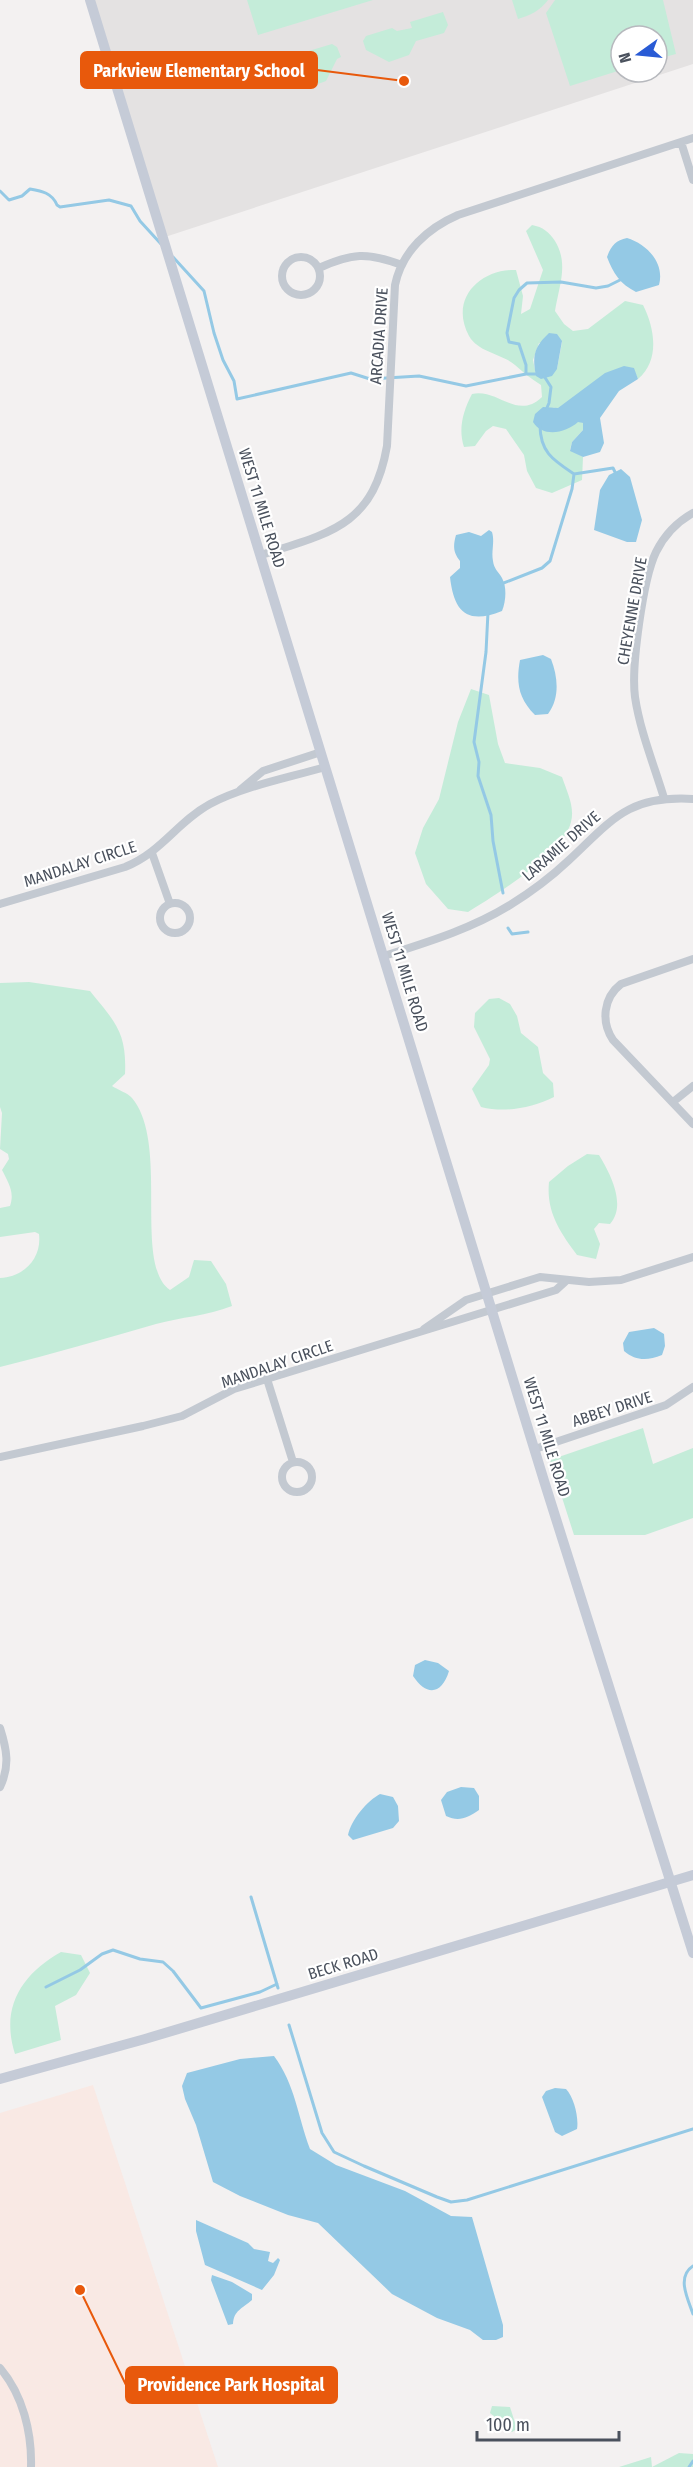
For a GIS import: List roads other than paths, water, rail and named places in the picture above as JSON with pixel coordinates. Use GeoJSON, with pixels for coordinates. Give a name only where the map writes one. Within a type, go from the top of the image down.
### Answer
{"type":"FeatureCollection","features":[{"type":"Feature","properties":{"kind":"street","name":"WEST 11 MILE ROAD"},"geometry":{"type":"LineString","coordinates":[[90,0],[535,1449],[693,1953]]}},
{"type":"Feature","properties":{"kind":"street","name":"ARCADIA DRIVE"},"geometry":{"type":"LineString","coordinates":[[261,555],[311,539],[340,526],[358,512],[376,486],[387,446],[394,293],[402,265],[423,237],[445,220],[693,138]]}},
{"type":"Feature","properties":{"kind":"street"},"geometry":{"type":"LineString","coordinates":[[681,142],[693,180]]}},
{"type":"Feature","properties":{"kind":"street"},"geometry":{"type":"LineString","coordinates":[[319,268],[339,259],[357,255],[380,257],[402,265]]}},
{"type":"Feature","properties":{"kind":"street"},"geometry":{"type":"LineString","coordinates":[[294,258],[311,259],[319,268],[319,281],[312,291],[305,294],[292,292],[282,277],[285,266],[294,258]]}},
{"type":"Feature","properties":{"kind":"street","name":"CHEYENNE DRIVE"},"geometry":{"type":"LineString","coordinates":[[664,798],[635,700],[634,664],[647,583],[654,558],[667,535],[693,513]]}},
{"type":"Feature","properties":{"kind":"street"},"geometry":{"type":"LineString","coordinates":[[234,794],[263,771],[321,752]]}},
{"type":"Feature","properties":{"kind":"street","name":"MANDALAY CIRCLE"},"geometry":{"type":"LineString","coordinates":[[0,904],[125,867],[152,853],[193,815],[210,804],[234,794],[325,767]]}},
{"type":"Feature","properties":{"kind":"street","name":"LARAMIE DRIVE"},"geometry":{"type":"LineString","coordinates":[[384,956],[443,938],[503,909],[527,894],[567,862],[618,815],[641,803],[664,798],[693,799]]}},
{"type":"Feature","properties":{"kind":"street"},"geometry":{"type":"LineString","coordinates":[[152,853],[170,904]]}},
{"type":"Feature","properties":{"kind":"street"},"geometry":{"type":"LineString","coordinates":[[170,904],[182,904],[190,914],[190,922],[181,932],[172,933],[161,924],[162,910],[170,904]]}},
{"type":"Feature","properties":{"kind":"street"},"geometry":{"type":"LineString","coordinates":[[693,959],[621,984],[612,993],[606,1013],[606,1026],[613,1040],[693,1124]]}},
{"type":"Feature","properties":{"kind":"street"},"geometry":{"type":"LineString","coordinates":[[673,1102],[693,1086]]}},
{"type":"Feature","properties":{"kind":"street"},"geometry":{"type":"LineString","coordinates":[[418,1333],[458,1303],[544,1276],[567,1280],[621,1280],[693,1257]]}},
{"type":"Feature","properties":{"kind":"street","name":"MANDALAY CIRCLE"},"geometry":{"type":"LineString","coordinates":[[0,1457],[182,1416],[234,1389],[556,1290],[567,1280]]}},
{"type":"Feature","properties":{"kind":"street"},"geometry":{"type":"LineString","coordinates":[[267,1379],[293,1462]]}},
{"type":"Feature","properties":{"kind":"street","name":"ABBEY DRIVE"},"geometry":{"type":"LineString","coordinates":[[535,1449],[666,1405],[693,1387]]}},
{"type":"Feature","properties":{"kind":"street"},"geometry":{"type":"LineString","coordinates":[[293,1462],[306,1464],[311,1471],[312,1480],[304,1490],[291,1491],[283,1480],[283,1472],[293,1462]]}},
{"type":"Feature","properties":{"kind":"street"},"geometry":{"type":"LineString","coordinates":[[0,1728],[8,1758],[8,1768],[0,1787]]}},
{"type":"Feature","properties":{"kind":"street","name":"BECK ROAD"},"geometry":{"type":"LineString","coordinates":[[0,2079],[156,2036],[693,1875]]}},
{"type":"Feature","properties":{"kind":"street"},"geometry":{"type":"LineString","coordinates":[[0,2368],[16,2393],[27,2422],[31,2444],[31,2467]]}},
{"type":"Feature","properties":{"kind":"water"},"geometry":{"type":"Polygon","coordinates":[[[627,238],[641,245],[653,255],[659,269],[659,285],[636,292],[621,282],[607,257],[614,244],[627,238]]]}},
{"type":"Feature","properties":{"kind":"water"},"geometry":{"type":"Polygon","coordinates":[[[549,333],[557,334],[562,341],[557,369],[552,376],[541,379],[536,376],[534,357],[537,347],[549,333]]]}},
{"type":"Feature","properties":{"kind":"water"},"geometry":{"type":"Polygon","coordinates":[[[624,366],[634,368],[638,379],[619,391],[600,418],[604,443],[600,452],[583,457],[570,451],[572,442],[583,430],[583,423],[578,422],[561,431],[548,432],[537,427],[533,422],[535,414],[543,407],[558,408],[605,373],[624,366]]]}},
{"type":"Feature","properties":{"kind":"water"},"geometry":{"type":"Polygon","coordinates":[[[621,469],[630,477],[642,520],[636,542],[627,542],[594,530],[600,490],[609,475],[621,469]]]}},
{"type":"Feature","properties":{"kind":"water"},"geometry":{"type":"Polygon","coordinates":[[[489,530],[493,536],[495,568],[505,586],[504,603],[502,611],[480,617],[471,616],[459,607],[452,589],[450,577],[460,568],[460,561],[454,549],[455,539],[456,535],[469,532],[481,536],[489,530]]]}},
{"type":"Feature","properties":{"kind":"water"},"geometry":{"type":"Polygon","coordinates":[[[543,655],[551,659],[556,680],[556,694],[548,714],[535,715],[529,709],[520,689],[520,660],[543,655]]]}},
{"type":"Feature","properties":{"kind":"water"},"geometry":{"type":"Polygon","coordinates":[[[654,1328],[664,1334],[665,1346],[662,1355],[642,1359],[633,1357],[624,1351],[623,1343],[629,1332],[654,1328]]]}},
{"type":"Feature","properties":{"kind":"water"},"geometry":{"type":"Polygon","coordinates":[[[425,1660],[438,1663],[449,1671],[446,1679],[434,1690],[429,1690],[418,1683],[413,1676],[415,1665],[425,1660]]]}},
{"type":"Feature","properties":{"kind":"water"},"geometry":{"type":"Polygon","coordinates":[[[461,1787],[474,1788],[479,1796],[479,1810],[463,1818],[455,1819],[446,1816],[441,1800],[447,1792],[461,1787]]]}},
{"type":"Feature","properties":{"kind":"water"},"geometry":{"type":"Polygon","coordinates":[[[380,1794],[393,1797],[398,1806],[399,1821],[393,1828],[353,1840],[348,1835],[352,1823],[365,1806],[380,1794]]]}},
{"type":"Feature","properties":{"kind":"water"},"geometry":{"type":"Polygon","coordinates":[[[274,2056],[287,2078],[310,2149],[336,2165],[405,2191],[451,2216],[472,2217],[503,2325],[503,2337],[496,2340],[483,2340],[470,2330],[437,2318],[392,2294],[318,2223],[288,2215],[240,2196],[213,2182],[196,2125],[185,2099],[182,2086],[187,2073],[240,2059],[274,2056]]]}},
{"type":"Feature","properties":{"kind":"water"},"geometry":{"type":"Polygon","coordinates":[[[555,2088],[566,2089],[574,2102],[577,2114],[577,2129],[562,2136],[555,2132],[542,2097],[546,2091],[555,2088]]]}},
{"type":"Feature","properties":{"kind":"water"},"geometry":{"type":"Polygon","coordinates":[[[196,2220],[248,2243],[254,2249],[270,2252],[268,2261],[273,2263],[278,2258],[280,2260],[274,2275],[262,2290],[205,2265],[196,2231],[196,2220]]]}},
{"type":"Feature","properties":{"kind":"water"},"geometry":{"type":"Polygon","coordinates":[[[212,2275],[232,2282],[252,2294],[252,2300],[237,2313],[233,2324],[228,2325],[211,2280],[212,2275]]]}},
{"type":"Feature","properties":{"kind":"waterway"},"geometry":{"type":"LineString","coordinates":[[0,191],[9,200],[22,196],[30,189],[39,191],[49,195],[60,207],[109,200],[131,206],[140,221],[161,244]]}},
{"type":"Feature","properties":{"kind":"waterway"},"geometry":{"type":"LineString","coordinates":[[173,257],[204,291],[214,333],[223,360],[234,381],[237,399],[351,373],[370,379],[419,376],[466,386],[526,374],[537,374]]}},
{"type":"Feature","properties":{"kind":"waterway"},"geometry":{"type":"LineString","coordinates":[[526,374],[526,365],[519,344],[509,342],[507,333],[514,298],[519,290],[527,283],[561,282],[596,288],[608,286],[620,280]]}},
{"type":"Feature","properties":{"kind":"waterway"},"geometry":{"type":"LineString","coordinates":[[544,376],[551,387],[546,410]]}},
{"type":"Feature","properties":{"kind":"waterway"},"geometry":{"type":"LineString","coordinates":[[540,425],[545,449],[574,474],[613,468],[616,474]]}},
{"type":"Feature","properties":{"kind":"waterway"},"geometry":{"type":"LineString","coordinates":[[501,584],[542,568],[550,561],[572,489],[574,474]]}},
{"type":"Feature","properties":{"kind":"waterway"},"geometry":{"type":"LineString","coordinates":[[488,612],[486,652],[474,742],[479,762],[478,776],[491,815],[493,841],[503,893]]}},
{"type":"Feature","properties":{"kind":"waterway"},"geometry":{"type":"LineString","coordinates":[[508,928],[512,934],[528,932]]}},
{"type":"Feature","properties":{"kind":"waterway"},"geometry":{"type":"LineString","coordinates":[[251,1897],[278,1988]]}},
{"type":"Feature","properties":{"kind":"waterway"},"geometry":{"type":"LineString","coordinates":[[46,1987],[80,1970],[102,1954],[113,1950],[140,1959],[163,1962],[173,1971],[201,2008],[260,1992],[277,1984]]}},
{"type":"Feature","properties":{"kind":"waterway"},"geometry":{"type":"LineString","coordinates":[[289,2025],[322,2133],[334,2152],[451,2202],[467,2200],[693,2129]]}},
{"type":"Feature","properties":{"kind":"waterway"},"geometry":{"type":"LineString","coordinates":[[693,2266],[685,2276],[684,2282],[693,2314]]}},
{"type":"Feature","properties":{"kind":"waterway"},"geometry":{"type":"LineString","coordinates":[[689,2467],[693,2461]]}},
{"type":"Feature","properties":{"kind":"place","name":"Parkview Elementary School"},"geometry":{"type":"Point","coordinates":[404,81]}},
{"type":"Feature","properties":{"kind":"place","name":"Providence Park Hospital"},"geometry":{"type":"Point","coordinates":[80,2290]}}]}
